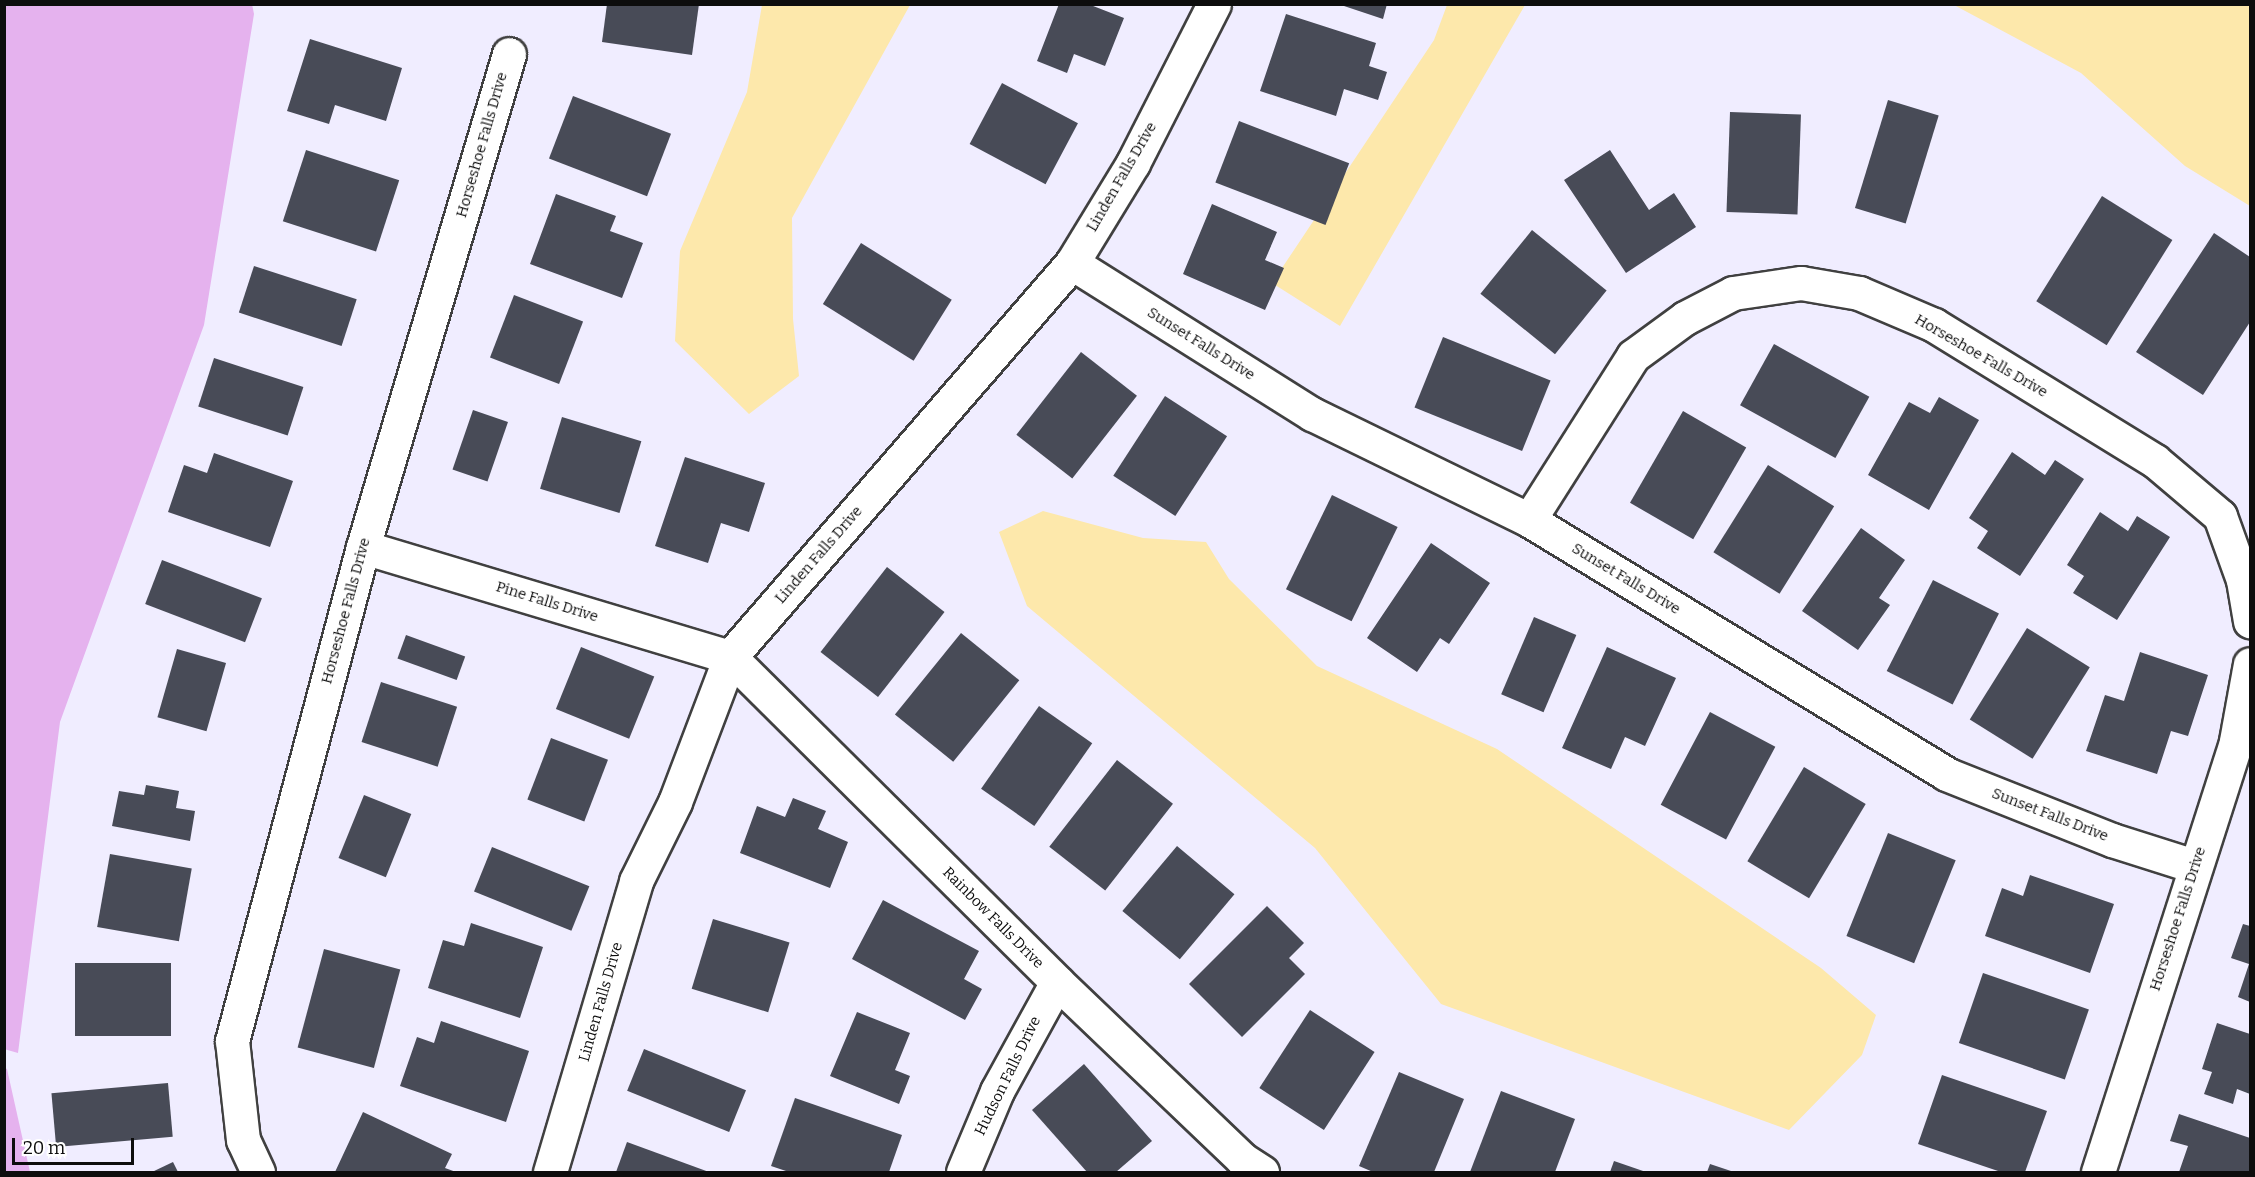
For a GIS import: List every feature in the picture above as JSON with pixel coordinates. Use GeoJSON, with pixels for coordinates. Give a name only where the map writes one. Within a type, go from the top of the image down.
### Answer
{"type":"FeatureCollection","features":[{"type":"Feature","properties":{"kind":"street","name":"Linden Falls Drive"},"geometry":{"type":"LineString","coordinates":[[550,1173],[636,881],[675,801],[730,657],[1072,263],[1133,163],[1214,4]]}},
{"type":"Feature","properties":{"kind":"street","name":"Horseshoe Falls Drive"},"geometry":{"type":"LineString","coordinates":[[258,1173],[243,1140],[232,1041],[363,547],[509,54]]}},
{"type":"Feature","properties":{"kind":"street","name":"Sunset Falls Drive"},"geometry":{"type":"LineString","coordinates":[[1072,263],[1312,414],[1529,520],[1946,774],[2112,840],[2194,866]]}},
{"type":"Feature","properties":{"kind":"street","name":"Horseshoe Falls Drive"},"geometry":{"type":"LineString","coordinates":[[1529,520],[1633,356],[1685,318],[1733,293],[1801,283],[1859,293],[1934,325],[2155,461],[2220,516],[2243,580],[2250,621]]}},
{"type":"Feature","properties":{"kind":"street","name":"Pine Falls Drive"},"geometry":{"type":"LineString","coordinates":[[363,547],[730,657]]}},
{"type":"Feature","properties":{"kind":"street","name":"Rainbow Falls Drive"},"geometry":{"type":"LineString","coordinates":[[730,657],[1057,982],[1242,1159],[1262,1173]]}},
{"type":"Feature","properties":{"kind":"street","name":"Horseshoe Falls Drive"},"geometry":{"type":"LineString","coordinates":[[2098,1173],[2194,866],[2236,741],[2250,664]]}},
{"type":"Feature","properties":{"kind":"street","name":"Hudson Falls Drive"},"geometry":{"type":"LineString","coordinates":[[963,1173],[998,1091],[1057,982]]}},
{"type":"Feature","properties":{"kind":"shaded area"},"geometry":{"type":"Polygon","coordinates":[[[5,4],[252,4],[254,14],[204,325],[60,722],[18,1053],[4,1049],[5,4]]]}},
{"type":"Feature","properties":{"kind":"shaded area"},"geometry":{"type":"Polygon","coordinates":[[[762,5],[910,5],[792,218],[793,319],[799,376],[749,414],[675,341],[680,251],[747,92],[762,5]]]}},
{"type":"Feature","properties":{"kind":"shaded area"},"geometry":{"type":"Polygon","coordinates":[[[1447,5],[1525,5],[1340,326],[1272,283],[1434,40],[1447,5]]]}},
{"type":"Feature","properties":{"kind":"shaded area"},"geometry":{"type":"Polygon","coordinates":[[[1954,5],[2250,5],[2250,206],[2185,166],[2081,73],[1954,5]]]}},
{"type":"Feature","properties":{"kind":"shaded area"},"geometry":{"type":"Polygon","coordinates":[[[1043,511],[1143,538],[1206,542],[1229,579],[1317,666],[1497,749],[1821,968],[1876,1015],[1862,1055],[1789,1130],[1441,1004],[1315,848],[1027,606],[999,532],[1043,511]]]}},
{"type":"Feature","properties":{"kind":"shaded area"},"geometry":{"type":"Polygon","coordinates":[[[5,1068],[7,1069],[30,1172],[5,1172],[5,1068]]]}},
{"type":"Feature","properties":{"kind":"building"},"geometry":{"type":"Polygon","coordinates":[[[607,4],[699,4],[692,55],[602,42],[607,4]]]}},
{"type":"Feature","properties":{"kind":"building"},"geometry":{"type":"Polygon","coordinates":[[[1059,4],[1088,4],[1124,18],[1105,66],[1074,54],[1067,73],[1037,61],[1059,4]]]}},
{"type":"Feature","properties":{"kind":"building"},"geometry":{"type":"Polygon","coordinates":[[[1338,4],[1387,4],[1383,19],[1338,4]]]}},
{"type":"Feature","properties":{"kind":"building"},"geometry":{"type":"Polygon","coordinates":[[[1286,14],[1376,43],[1369,66],[1387,72],[1378,100],[1344,89],[1336,116],[1260,91],[1286,14]]]}},
{"type":"Feature","properties":{"kind":"building"},"geometry":{"type":"Polygon","coordinates":[[[310,39],[402,68],[386,121],[335,105],[329,124],[287,111],[310,39]]]}},
{"type":"Feature","properties":{"kind":"building"},"geometry":{"type":"Polygon","coordinates":[[[1002,83],[1078,123],[1046,184],[970,144],[1002,83]]]}},
{"type":"Feature","properties":{"kind":"building"},"geometry":{"type":"Polygon","coordinates":[[[573,96],[671,134],[647,196],[549,159],[573,96]]]}},
{"type":"Feature","properties":{"kind":"building"},"geometry":{"type":"Polygon","coordinates":[[[1888,100],[1939,115],[1906,224],[1855,208],[1888,100]]]}},
{"type":"Feature","properties":{"kind":"building"},"geometry":{"type":"Polygon","coordinates":[[[1730,112],[1801,114],[1797,214],[1727,212],[1730,112]]]}},
{"type":"Feature","properties":{"kind":"building"},"geometry":{"type":"Polygon","coordinates":[[[1239,121],[1349,163],[1326,225],[1215,183],[1239,121]]]}},
{"type":"Feature","properties":{"kind":"building"},"geometry":{"type":"Polygon","coordinates":[[[306,150],[399,180],[376,252],[283,221],[306,150]]]}},
{"type":"Feature","properties":{"kind":"building"},"geometry":{"type":"Polygon","coordinates":[[[1610,150],[1649,210],[1674,193],[1696,227],[1626,273],[1564,180],[1610,150]]]}},
{"type":"Feature","properties":{"kind":"building"},"geometry":{"type":"Polygon","coordinates":[[[556,194],[616,216],[610,231],[643,243],[622,298],[530,264],[556,194]]]}},
{"type":"Feature","properties":{"kind":"building"},"geometry":{"type":"Polygon","coordinates":[[[2102,196],[2172,240],[2107,345],[2036,301],[2102,196]]]}},
{"type":"Feature","properties":{"kind":"building"},"geometry":{"type":"Polygon","coordinates":[[[1212,204],[1277,232],[1265,260],[1284,268],[1265,310],[1183,274],[1212,204]]]}},
{"type":"Feature","properties":{"kind":"building"},"geometry":{"type":"Polygon","coordinates":[[[1532,230],[1607,290],[1555,354],[1480,294],[1532,230]]]}},
{"type":"Feature","properties":{"kind":"building"},"geometry":{"type":"Polygon","coordinates":[[[2214,233],[2250,257],[2250,322],[2203,395],[2136,352],[2214,233]]]}},
{"type":"Feature","properties":{"kind":"building"},"geometry":{"type":"Polygon","coordinates":[[[861,243],[952,300],[914,361],[823,304],[861,243]]]}},
{"type":"Feature","properties":{"kind":"building"},"geometry":{"type":"Polygon","coordinates":[[[254,266],[357,299],[342,346],[239,313],[254,266]]]}},
{"type":"Feature","properties":{"kind":"building"},"geometry":{"type":"Polygon","coordinates":[[[514,295],[583,322],[559,384],[490,358],[514,295]]]}},
{"type":"Feature","properties":{"kind":"building"},"geometry":{"type":"Polygon","coordinates":[[[1443,337],[1551,380],[1522,451],[1415,407],[1443,337]]]}},
{"type":"Feature","properties":{"kind":"building"},"geometry":{"type":"Polygon","coordinates":[[[1774,344],[1869,397],[1835,458],[1740,405],[1774,344]]]}},
{"type":"Feature","properties":{"kind":"building"},"geometry":{"type":"Polygon","coordinates":[[[1081,352],[1137,396],[1072,478],[1016,435],[1081,352]]]}},
{"type":"Feature","properties":{"kind":"building"},"geometry":{"type":"Polygon","coordinates":[[[214,358],[303,387],[288,436],[198,407],[214,358]]]}},
{"type":"Feature","properties":{"kind":"building"},"geometry":{"type":"Polygon","coordinates":[[[1165,396],[1227,436],[1175,516],[1113,476],[1165,396]]]}},
{"type":"Feature","properties":{"kind":"building"},"geometry":{"type":"Polygon","coordinates":[[[1939,397],[1979,420],[1929,510],[1868,475],[1909,402],[1930,413],[1939,397]]]}},
{"type":"Feature","properties":{"kind":"building"},"geometry":{"type":"Polygon","coordinates":[[[473,410],[508,422],[487,482],[452,470],[473,410]]]}},
{"type":"Feature","properties":{"kind":"building"},"geometry":{"type":"Polygon","coordinates":[[[1683,411],[1746,448],[1693,539],[1630,503],[1683,411]]]}},
{"type":"Feature","properties":{"kind":"building"},"geometry":{"type":"Polygon","coordinates":[[[562,417],[641,441],[619,513],[540,489],[562,417]]]}},
{"type":"Feature","properties":{"kind":"building"},"geometry":{"type":"Polygon","coordinates":[[[2012,452],[2045,475],[2055,460],[2084,479],[2020,576],[1977,548],[1988,531],[1969,518],[2012,452]]]}},
{"type":"Feature","properties":{"kind":"building"},"geometry":{"type":"Polygon","coordinates":[[[214,453],[293,481],[270,547],[168,512],[184,465],[207,473],[214,453]]]}},
{"type":"Feature","properties":{"kind":"building"},"geometry":{"type":"Polygon","coordinates":[[[685,457],[765,483],[749,532],[721,523],[708,563],[655,546],[685,457]]]}},
{"type":"Feature","properties":{"kind":"building"},"geometry":{"type":"Polygon","coordinates":[[[1768,465],[1834,506],[1780,594],[1713,552],[1768,465]]]}},
{"type":"Feature","properties":{"kind":"building"},"geometry":{"type":"Polygon","coordinates":[[[1332,495],[1398,527],[1352,621],[1286,589],[1332,495]]]}},
{"type":"Feature","properties":{"kind":"building"},"geometry":{"type":"Polygon","coordinates":[[[2100,512],[2128,531],[2137,516],[2170,537],[2117,620],[2073,593],[2084,576],[2067,565],[2100,512]]]}},
{"type":"Feature","properties":{"kind":"building"},"geometry":{"type":"Polygon","coordinates":[[[1861,528],[1905,560],[1879,598],[1890,605],[1858,650],[1802,611],[1861,528]]]}},
{"type":"Feature","properties":{"kind":"building"},"geometry":{"type":"Polygon","coordinates":[[[1431,543],[1490,583],[1449,644],[1440,638],[1417,672],[1367,638],[1431,543]]]}},
{"type":"Feature","properties":{"kind":"building"},"geometry":{"type":"Polygon","coordinates":[[[162,560],[262,598],[245,642],[145,604],[162,560]]]}},
{"type":"Feature","properties":{"kind":"building"},"geometry":{"type":"Polygon","coordinates":[[[887,567],[945,612],[878,697],[821,652],[887,567]]]}},
{"type":"Feature","properties":{"kind":"building"},"geometry":{"type":"Polygon","coordinates":[[[1933,580],[1999,614],[1953,704],[1887,671],[1933,580]]]}},
{"type":"Feature","properties":{"kind":"building"},"geometry":{"type":"Polygon","coordinates":[[[1534,617],[1576,635],[1544,712],[1501,694],[1534,617]]]}},
{"type":"Feature","properties":{"kind":"building"},"geometry":{"type":"Polygon","coordinates":[[[2027,628],[2090,667],[2033,759],[1970,720],[2027,628]]]}},
{"type":"Feature","properties":{"kind":"building"},"geometry":{"type":"Polygon","coordinates":[[[961,633],[1019,680],[953,762],[895,715],[961,633]]]}},
{"type":"Feature","properties":{"kind":"building"},"geometry":{"type":"Polygon","coordinates":[[[406,635],[465,657],[457,680],[397,658],[406,635]]]}},
{"type":"Feature","properties":{"kind":"building"},"geometry":{"type":"Polygon","coordinates":[[[581,647],[654,677],[629,739],[556,709],[581,647]]]}},
{"type":"Feature","properties":{"kind":"building"},"geometry":{"type":"Polygon","coordinates":[[[1607,647],[1676,678],[1645,746],[1625,737],[1611,769],[1562,748],[1607,647]]]}},
{"type":"Feature","properties":{"kind":"building"},"geometry":{"type":"Polygon","coordinates":[[[177,649],[226,663],[206,731],[157,717],[177,649]]]}},
{"type":"Feature","properties":{"kind":"building"},"geometry":{"type":"Polygon","coordinates":[[[2140,652],[2208,675],[2188,736],[2171,731],[2157,774],[2086,751],[2105,695],[2124,701],[2140,652]]]}},
{"type":"Feature","properties":{"kind":"building"},"geometry":{"type":"Polygon","coordinates":[[[381,682],[457,707],[438,767],[362,742],[381,682]]]}},
{"type":"Feature","properties":{"kind":"building"},"geometry":{"type":"Polygon","coordinates":[[[1039,706],[1092,743],[1034,826],[981,789],[1039,706]]]}},
{"type":"Feature","properties":{"kind":"building"},"geometry":{"type":"Polygon","coordinates":[[[1710,712],[1775,747],[1726,839],[1661,805],[1710,712]]]}},
{"type":"Feature","properties":{"kind":"building"},"geometry":{"type":"Polygon","coordinates":[[[551,738],[608,760],[584,821],[527,800],[551,738]]]}},
{"type":"Feature","properties":{"kind":"building"},"geometry":{"type":"Polygon","coordinates":[[[1117,760],[1173,804],[1105,890],[1049,847],[1117,760]]]}},
{"type":"Feature","properties":{"kind":"building"},"geometry":{"type":"Polygon","coordinates":[[[1804,767],[1866,804],[1809,898],[1747,861],[1804,767]]]}},
{"type":"Feature","properties":{"kind":"building"},"geometry":{"type":"Polygon","coordinates":[[[146,785],[179,791],[176,808],[195,811],[190,841],[112,826],[119,791],[144,795],[146,785]]]}},
{"type":"Feature","properties":{"kind":"building"},"geometry":{"type":"Polygon","coordinates":[[[364,795],[411,814],[386,877],[339,858],[364,795]]]}},
{"type":"Feature","properties":{"kind":"building"},"geometry":{"type":"Polygon","coordinates":[[[793,798],[826,811],[818,829],[848,842],[830,888],[740,853],[757,806],[785,817],[793,798]]]}},
{"type":"Feature","properties":{"kind":"building"},"geometry":{"type":"Polygon","coordinates":[[[1888,833],[1956,860],[1914,963],[1846,936],[1888,833]]]}},
{"type":"Feature","properties":{"kind":"building"},"geometry":{"type":"Polygon","coordinates":[[[1177,846],[1234,894],[1180,959],[1122,911],[1177,846]]]}},
{"type":"Feature","properties":{"kind":"building"},"geometry":{"type":"Polygon","coordinates":[[[492,847],[589,886],[571,931],[474,892],[492,847]]]}},
{"type":"Feature","properties":{"kind":"building"},"geometry":{"type":"Polygon","coordinates":[[[110,854],[192,868],[179,941],[97,927],[110,854]]]}},
{"type":"Feature","properties":{"kind":"building"},"geometry":{"type":"Polygon","coordinates":[[[2030,875],[2114,904],[2090,973],[1985,936],[2002,888],[2023,896],[2030,875]]]}},
{"type":"Feature","properties":{"kind":"building"},"geometry":{"type":"Polygon","coordinates":[[[883,900],[979,951],[964,979],[982,989],[965,1020],[852,959],[883,900]]]}},
{"type":"Feature","properties":{"kind":"building"},"geometry":{"type":"Polygon","coordinates":[[[1267,906],[1304,943],[1289,958],[1305,974],[1242,1037],[1189,984],[1267,906]]]}},
{"type":"Feature","properties":{"kind":"building"},"geometry":{"type":"Polygon","coordinates":[[[713,919],[790,942],[768,1012],[692,989],[713,919]]]}},
{"type":"Feature","properties":{"kind":"building"},"geometry":{"type":"Polygon","coordinates":[[[471,923],[543,947],[520,1018],[428,988],[443,940],[464,946],[471,923]]]}},
{"type":"Feature","properties":{"kind":"building"},"geometry":{"type":"Polygon","coordinates":[[[2243,924],[2250,926],[2250,1002],[2238,997],[2249,964],[2231,958],[2243,924]]]}},
{"type":"Feature","properties":{"kind":"building"},"geometry":{"type":"Polygon","coordinates":[[[324,949],[400,969],[374,1068],[298,1048],[324,949]]]}},
{"type":"Feature","properties":{"kind":"building"},"geometry":{"type":"Polygon","coordinates":[[[75,963],[171,963],[171,1036],[75,1036],[75,963]]]}},
{"type":"Feature","properties":{"kind":"building"},"geometry":{"type":"Polygon","coordinates":[[[1983,973],[2089,1009],[2065,1079],[1959,1043],[1983,973]]]}},
{"type":"Feature","properties":{"kind":"building"},"geometry":{"type":"Polygon","coordinates":[[[1310,1010],[1375,1052],[1324,1130],[1259,1088],[1310,1010]]]}},
{"type":"Feature","properties":{"kind":"building"},"geometry":{"type":"Polygon","coordinates":[[[857,1012],[910,1033],[895,1070],[910,1076],[899,1104],[830,1076],[857,1012]]]}},
{"type":"Feature","properties":{"kind":"building"},"geometry":{"type":"Polygon","coordinates":[[[441,1021],[529,1051],[506,1122],[400,1086],[417,1037],[434,1043],[441,1021]]]}},
{"type":"Feature","properties":{"kind":"building"},"geometry":{"type":"Polygon","coordinates":[[[2217,1023],[2250,1034],[2250,1094],[2237,1089],[2233,1104],[2204,1094],[2212,1072],[2202,1069],[2217,1023]]]}},
{"type":"Feature","properties":{"kind":"building"},"geometry":{"type":"Polygon","coordinates":[[[644,1049],[746,1090],[729,1132],[627,1091],[644,1049]]]}},
{"type":"Feature","properties":{"kind":"building"},"geometry":{"type":"Polygon","coordinates":[[[1084,1064],[1152,1141],[1116,1172],[1087,1172],[1032,1110],[1084,1064]]]}},
{"type":"Feature","properties":{"kind":"building"},"geometry":{"type":"Polygon","coordinates":[[[1399,1072],[1464,1099],[1434,1172],[1373,1172],[1359,1166],[1399,1072]]]}},
{"type":"Feature","properties":{"kind":"building"},"geometry":{"type":"Polygon","coordinates":[[[1942,1075],[2047,1111],[2025,1172],[2001,1172],[1918,1144],[1942,1075]]]}},
{"type":"Feature","properties":{"kind":"building"},"geometry":{"type":"Polygon","coordinates":[[[168,1083],[173,1137],[56,1147],[51,1093],[168,1083]]]}},
{"type":"Feature","properties":{"kind":"building"},"geometry":{"type":"Polygon","coordinates":[[[1501,1091],[1575,1119],[1555,1172],[1470,1172],[1501,1091]]]}},
{"type":"Feature","properties":{"kind":"building"},"geometry":{"type":"Polygon","coordinates":[[[795,1098],[902,1135],[889,1172],[789,1172],[771,1166],[795,1098]]]}},
{"type":"Feature","properties":{"kind":"building"},"geometry":{"type":"Polygon","coordinates":[[[363,1112],[452,1154],[445,1168],[456,1172],[335,1172],[363,1112]]]}},
{"type":"Feature","properties":{"kind":"building"},"geometry":{"type":"Polygon","coordinates":[[[2179,1114],[2250,1138],[2250,1172],[2179,1172],[2188,1146],[2170,1141],[2179,1114]]]}},
{"type":"Feature","properties":{"kind":"building"},"geometry":{"type":"Polygon","coordinates":[[[627,1142],[709,1172],[616,1172],[627,1142]]]}},
{"type":"Feature","properties":{"kind":"building"},"geometry":{"type":"Polygon","coordinates":[[[1614,1161],[1646,1172],[1610,1172],[1614,1161]]]}},
{"type":"Feature","properties":{"kind":"building"},"geometry":{"type":"Polygon","coordinates":[[[173,1162],[178,1172],[152,1172],[173,1162]]]}},
{"type":"Feature","properties":{"kind":"building"},"geometry":{"type":"Polygon","coordinates":[[[1710,1164],[1734,1172],[1707,1172],[1710,1164]]]}}]}
